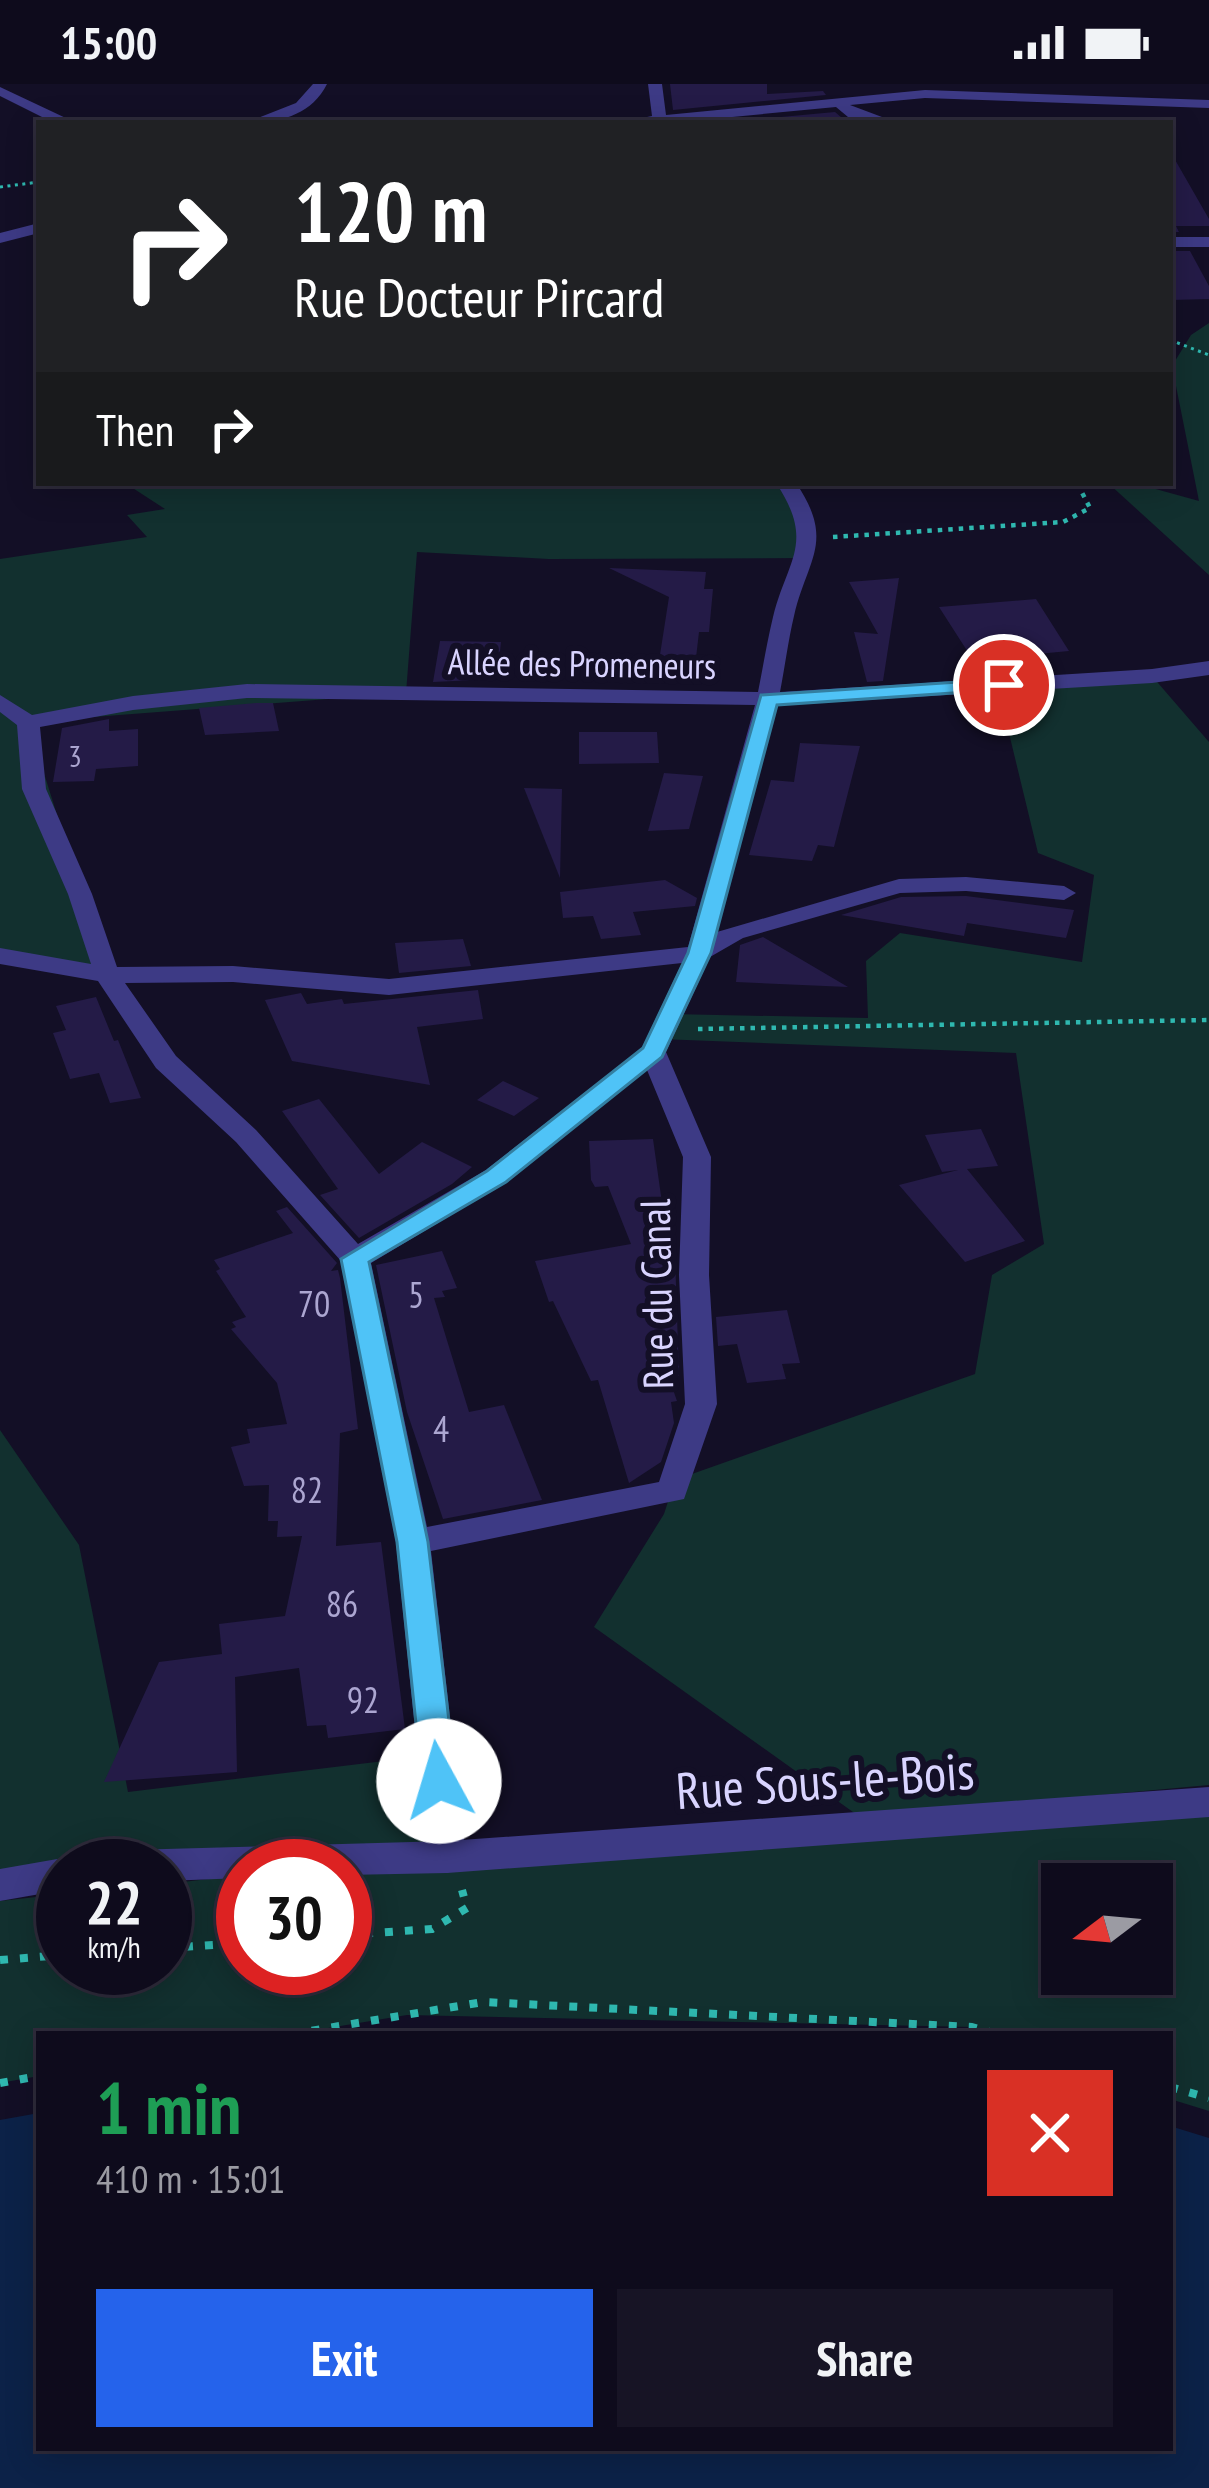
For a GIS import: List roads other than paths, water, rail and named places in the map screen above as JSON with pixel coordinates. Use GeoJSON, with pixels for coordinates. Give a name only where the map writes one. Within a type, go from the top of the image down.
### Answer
{"type":"FeatureCollection","features":[{"type":"Feature","properties":{"kind":"street"},"geometry":{"type":"LineString","coordinates":[[262,120],[294,110],[316,95],[320,84]]}},
{"type":"Feature","properties":{"kind":"street"},"geometry":{"type":"LineString","coordinates":[[655,84],[659,120]]}},
{"type":"Feature","properties":{"kind":"street"},"geometry":{"type":"LineString","coordinates":[[0,91],[59,120]]}},
{"type":"Feature","properties":{"kind":"street"},"geometry":{"type":"LineString","coordinates":[[682,120],[925,94],[1209,104]]}},
{"type":"Feature","properties":{"kind":"street"},"geometry":{"type":"LineString","coordinates":[[842,106],[878,120]]}},
{"type":"Feature","properties":{"kind":"street"},"geometry":{"type":"LineString","coordinates":[[0,238],[36,229]]}},
{"type":"Feature","properties":{"kind":"street"},"geometry":{"type":"LineString","coordinates":[[1173,242],[1209,242]]}},
{"type":"Feature","properties":{"kind":"street"},"geometry":{"type":"LineString","coordinates":[[355,1259],[496,1176],[659,1041],[700,953],[768,699],[784,612],[807,558],[802,507],[788,486]]}},
{"type":"Feature","properties":{"kind":"street","name":"Allée des Promeneurs"},"geometry":{"type":"LineString","coordinates":[[28,722],[133,703],[247,691],[768,699],[1152,676],[1209,668]]}},
{"type":"Feature","properties":{"kind":"street"},"geometry":{"type":"LineString","coordinates":[[0,702],[28,722],[34,789],[80,894],[107,975],[166,1062],[246,1136],[355,1259],[412,1542],[437,1858]]}},
{"type":"Feature","properties":{"kind":"street"},"geometry":{"type":"LineString","coordinates":[[0,956],[107,975],[233,974],[389,987],[700,953],[734,933],[899,886],[966,884],[1064,893]]}},
{"type":"Feature","properties":{"kind":"street","name":"Rue du Canal"},"geometry":{"type":"LineString","coordinates":[[412,1542],[672,1491],[700,1404],[694,1275],[697,1157],[659,1041]]}},
{"type":"Feature","properties":{"kind":"street","name":"Rue Sous-le-Bois"},"geometry":{"type":"LineString","coordinates":[[192,1864],[437,1858],[1209,1802]]}},
{"type":"Feature","properties":{"kind":"street"},"geometry":{"type":"LineString","coordinates":[[0,1886],[36,1879]]}},
{"type":"Feature","properties":{"kind":"water"},"geometry":{"type":"Polygon","coordinates":[[[36,2114],[36,2451],[1173,2451],[1173,2127],[1209,2138],[1209,2488],[0,2488],[0,2120],[36,2114]]]}}]}
